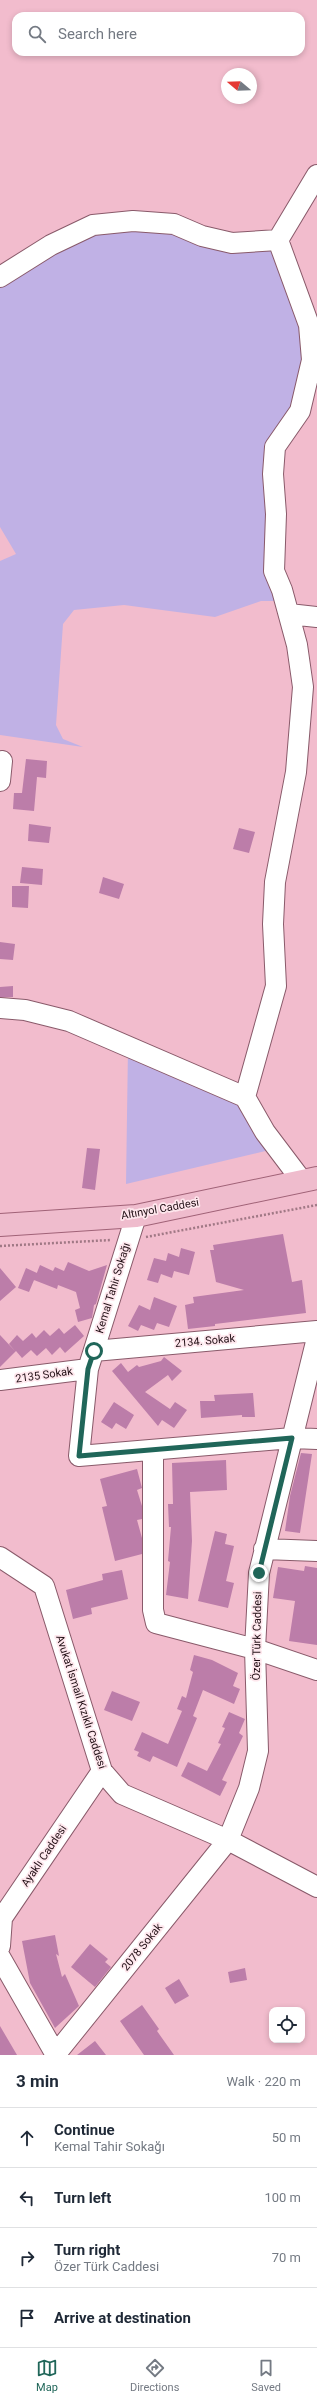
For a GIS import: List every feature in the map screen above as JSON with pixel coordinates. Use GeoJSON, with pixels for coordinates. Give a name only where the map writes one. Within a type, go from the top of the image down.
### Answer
{"type":"FeatureCollection","features":[{"type":"Feature","properties":{"kind":"main road","name":"Altınyol Caddesi"},"geometry":{"type":"LineString","coordinates":[[0,1225],[136,1216],[310,1180]]}},
{"type":"Feature","properties":{"kind":"street"},"geometry":{"type":"LineString","coordinates":[[278,240],[317,175]]}},
{"type":"Feature","properties":{"kind":"street"},"geometry":{"type":"LineString","coordinates":[[0,277],[51,245],[93,225],[133,221],[174,224],[202,236],[232,243],[278,240]]}},
{"type":"Feature","properties":{"kind":"street"},"geometry":{"type":"LineString","coordinates":[[245,1097],[276,986],[273,924],[275,882],[296,772],[303,686],[297,645],[282,590],[274,571],[276,514],[273,474],[275,447],[300,411],[312,360],[309,325],[278,240]]}},
{"type":"Feature","properties":{"kind":"street"},"geometry":{"type":"LineString","coordinates":[[289,614],[317,617]]}},
{"type":"Feature","properties":{"kind":"street"},"geometry":{"type":"LineString","coordinates":[[0,781],[2,761]]}},
{"type":"Feature","properties":{"kind":"street"},"geometry":{"type":"LineString","coordinates":[[0,1008],[25,1010],[69,1021],[245,1097],[265,1132],[310,1180]]}},
{"type":"Feature","properties":{"kind":"street","name":"Kemal Tahir Sokağı"},"geometry":{"type":"LineString","coordinates":[[136,1216],[91,1360],[79,1456],[153,1450]]}},
{"type":"Feature","properties":{"kind":"street","name":"2134. Sokak"},"geometry":{"type":"LineString","coordinates":[[91,1360],[317,1331]]}},
{"type":"Feature","properties":{"kind":"street","name":"Özer Türk Caddesi"},"geometry":{"type":"LineString","coordinates":[[228,1840],[249,1788],[258,1751],[255,1649],[259,1573],[317,1338]]}},
{"type":"Feature","properties":{"kind":"street","name":"2135 Sokak"},"geometry":{"type":"LineString","coordinates":[[0,1380],[91,1360]]}},
{"type":"Feature","properties":{"kind":"street"},"geometry":{"type":"LineString","coordinates":[[317,1439],[292,1438],[153,1450],[153,1617],[161,1625],[255,1649],[317,1670]]}},
{"type":"Feature","properties":{"kind":"street"},"geometry":{"type":"LineString","coordinates":[[264,1549],[317,1551]]}},
{"type":"Feature","properties":{"kind":"street","name":"Avukat İsmail Kızıklı Caddesi"},"geometry":{"type":"LineString","coordinates":[[0,1557],[44,1586],[102,1771],[122,1794],[228,1840],[317,1888]]}},
{"type":"Feature","properties":{"kind":"street","name":"Ayaklı Caddesi"},"geometry":{"type":"LineString","coordinates":[[0,1946],[1,1918],[102,1771]]}},
{"type":"Feature","properties":{"kind":"street","name":"2078 Sokak"},"geometry":{"type":"LineString","coordinates":[[55,2055],[228,1840]]}},
{"type":"Feature","properties":{"kind":"street"},"geometry":{"type":"LineString","coordinates":[[0,1957],[55,2055]]}},
{"type":"Feature","properties":{"kind":"shaded area"},"geometry":{"type":"Polygon","coordinates":[[[93,225],[278,240],[312,360],[275,447],[285,601],[261,601],[215,617],[124,605],[74,610],[63,624],[56,725],[63,739],[83,747],[0,735],[0,561],[16,554],[0,527],[0,277],[93,225]]]}},
{"type":"Feature","properties":{"kind":"shaded area"},"geometry":{"type":"Polygon","coordinates":[[[128,1047],[245,1097],[278,1148],[126,1184],[128,1047]]]}},
{"type":"Feature","properties":{"kind":"building"},"geometry":{"type":"Polygon","coordinates":[[[26,759],[47,761],[46,778],[37,777],[34,811],[13,809],[14,793],[22,793],[26,759]]]}},
{"type":"Feature","properties":{"kind":"building"},"geometry":{"type":"Polygon","coordinates":[[[29,824],[51,827],[49,843],[28,841],[29,824]]]}},
{"type":"Feature","properties":{"kind":"building"},"geometry":{"type":"Polygon","coordinates":[[[239,828],[255,832],[249,853],[233,849],[239,828]]]}},
{"type":"Feature","properties":{"kind":"building"},"geometry":{"type":"Polygon","coordinates":[[[22,867],[43,869],[42,885],[20,883],[22,867]]]}},
{"type":"Feature","properties":{"kind":"building"},"geometry":{"type":"Polygon","coordinates":[[[103,877],[124,884],[119,899],[99,893],[103,877]]]}},
{"type":"Feature","properties":{"kind":"building"},"geometry":{"type":"Polygon","coordinates":[[[12,886],[29,886],[28,908],[12,907],[12,886]]]}},
{"type":"Feature","properties":{"kind":"building"},"geometry":{"type":"Polygon","coordinates":[[[0,942],[15,944],[13,960],[0,959],[0,942]]]}},
{"type":"Feature","properties":{"kind":"building"},"geometry":{"type":"Polygon","coordinates":[[[13,986],[13,997],[0,997],[0,987],[13,986]]]}},
{"type":"Feature","properties":{"kind":"building"},"geometry":{"type":"Polygon","coordinates":[[[87,1148],[100,1149],[95,1190],[82,1188],[87,1148]]]}},
{"type":"Feature","properties":{"kind":"building"},"geometry":{"type":"Polygon","coordinates":[[[283,1234],[292,1282],[302,1280],[306,1313],[215,1324],[215,1326],[188,1329],[185,1305],[194,1303],[193,1297],[244,1290],[216,1282],[210,1250],[214,1250],[213,1245],[283,1234]]]}},
{"type":"Feature","properties":{"kind":"building"},"geometry":{"type":"Polygon","coordinates":[[[181,1248],[195,1252],[189,1275],[174,1271],[172,1278],[161,1274],[158,1283],[147,1280],[154,1258],[166,1261],[168,1253],[179,1257],[181,1248]]]}},
{"type":"Feature","properties":{"kind":"building"},"geometry":{"type":"Polygon","coordinates":[[[68,1262],[89,1271],[107,1265],[96,1304],[94,1305],[92,1318],[78,1322],[75,1310],[80,1308],[76,1292],[58,1285],[57,1289],[34,1280],[40,1265],[53,1271],[55,1267],[64,1271],[68,1262]]]}},
{"type":"Feature","properties":{"kind":"building"},"geometry":{"type":"Polygon","coordinates":[[[0,1268],[16,1287],[0,1301],[0,1268]]]}},
{"type":"Feature","properties":{"kind":"building"},"geometry":{"type":"Polygon","coordinates":[[[26,1268],[37,1273],[29,1292],[18,1288],[26,1268]]]}},
{"type":"Feature","properties":{"kind":"building"},"geometry":{"type":"Polygon","coordinates":[[[154,1297],[177,1306],[169,1327],[157,1323],[154,1330],[141,1325],[138,1331],[128,1326],[139,1305],[150,1310],[154,1297]]]}},
{"type":"Feature","properties":{"kind":"building"},"geometry":{"type":"Polygon","coordinates":[[[75,1325],[84,1336],[65,1353],[60,1347],[52,1355],[46,1348],[37,1356],[31,1350],[22,1358],[16,1351],[0,1367],[0,1335],[15,1351],[9,1344],[17,1335],[23,1341],[32,1333],[36,1338],[44,1330],[50,1336],[59,1328],[64,1334],[75,1325]]]}},
{"type":"Feature","properties":{"kind":"building"},"geometry":{"type":"Polygon","coordinates":[[[164,1357],[182,1371],[172,1381],[168,1375],[145,1392],[170,1409],[175,1402],[187,1410],[174,1428],[162,1420],[158,1426],[112,1371],[121,1363],[128,1372],[137,1365],[139,1367],[161,1361],[164,1357]]]}},
{"type":"Feature","properties":{"kind":"building"},"geometry":{"type":"Polygon","coordinates":[[[253,1393],[255,1417],[242,1417],[242,1415],[201,1418],[200,1401],[215,1401],[214,1395],[253,1393]]]}},
{"type":"Feature","properties":{"kind":"building"},"geometry":{"type":"Polygon","coordinates":[[[114,1402],[134,1415],[126,1429],[116,1423],[112,1429],[101,1422],[114,1402]]]}},
{"type":"Feature","properties":{"kind":"building"},"geometry":{"type":"Polygon","coordinates":[[[301,1453],[312,1454],[300,1533],[285,1531],[290,1496],[301,1453]]]}},
{"type":"Feature","properties":{"kind":"building"},"geometry":{"type":"Polygon","coordinates":[[[226,1460],[227,1490],[190,1492],[192,1541],[188,1599],[166,1595],[170,1562],[168,1561],[171,1527],[169,1527],[168,1504],[173,1504],[172,1463],[226,1460]]]}},
{"type":"Feature","properties":{"kind":"building"},"geometry":{"type":"Polygon","coordinates":[[[137,1469],[142,1488],[137,1490],[142,1506],[142,1519],[137,1520],[142,1538],[142,1554],[115,1561],[102,1507],[107,1506],[100,1479],[137,1469]]]}},
{"type":"Feature","properties":{"kind":"building"},"geometry":{"type":"Polygon","coordinates":[[[215,1531],[227,1534],[225,1544],[234,1546],[226,1581],[234,1583],[228,1608],[198,1601],[215,1531]]]}},
{"type":"Feature","properties":{"kind":"building"},"geometry":{"type":"Polygon","coordinates":[[[305,1566],[317,1568],[317,1645],[289,1641],[295,1601],[273,1598],[278,1567],[304,1571],[305,1566]]]}},
{"type":"Feature","properties":{"kind":"building"},"geometry":{"type":"Polygon","coordinates":[[[122,1570],[128,1599],[91,1608],[92,1614],[73,1619],[66,1590],[103,1580],[102,1574],[122,1570]]]}},
{"type":"Feature","properties":{"kind":"building"},"geometry":{"type":"Polygon","coordinates":[[[194,1655],[212,1660],[238,1673],[233,1686],[240,1689],[234,1704],[203,1690],[193,1716],[197,1718],[177,1767],[153,1756],[150,1762],[137,1756],[139,1752],[134,1750],[142,1732],[168,1744],[182,1711],[177,1709],[182,1696],[186,1698],[193,1672],[190,1670],[194,1655]]]}},
{"type":"Feature","properties":{"kind":"building"},"geometry":{"type":"Polygon","coordinates":[[[112,1691],[140,1702],[132,1721],[104,1710],[112,1691]]]}},
{"type":"Feature","properties":{"kind":"building"},"geometry":{"type":"Polygon","coordinates":[[[229,1712],[245,1719],[239,1733],[243,1736],[222,1780],[227,1782],[220,1796],[181,1776],[188,1762],[207,1771],[221,1744],[218,1743],[225,1728],[222,1727],[229,1712]]]}},
{"type":"Feature","properties":{"kind":"building"},"geometry":{"type":"Polygon","coordinates":[[[55,1935],[59,1956],[56,1954],[62,1977],[65,1974],[79,2006],[55,2028],[30,1983],[22,1941],[55,1935]]]}},
{"type":"Feature","properties":{"kind":"building"},"geometry":{"type":"Polygon","coordinates":[[[90,1944],[108,1959],[105,1962],[111,1967],[95,1987],[71,1967],[90,1944]]]}},
{"type":"Feature","properties":{"kind":"building"},"geometry":{"type":"Polygon","coordinates":[[[245,1968],[247,1980],[230,1983],[228,1972],[245,1968]]]}},
{"type":"Feature","properties":{"kind":"building"},"geometry":{"type":"Polygon","coordinates":[[[179,1979],[189,1996],[175,2004],[165,1988],[179,1979]]]}},
{"type":"Feature","properties":{"kind":"building"},"geometry":{"type":"Polygon","coordinates":[[[142,2005],[159,2029],[157,2031],[174,2055],[144,2055],[120,2021],[142,2005]]]}},
{"type":"Feature","properties":{"kind":"building"},"geometry":{"type":"Polygon","coordinates":[[[0,2026],[17,2055],[0,2055],[0,2026]]]}},
{"type":"Feature","properties":{"kind":"building"},"geometry":{"type":"Polygon","coordinates":[[[95,2041],[106,2055],[77,2055],[95,2041]]]}},
{"type":"Feature","properties":{"kind":"route"},"geometry":{"type":"LineString","coordinates":[[94,1351],[88,1369],[79,1456],[292,1438],[259,1573]]}}]}
